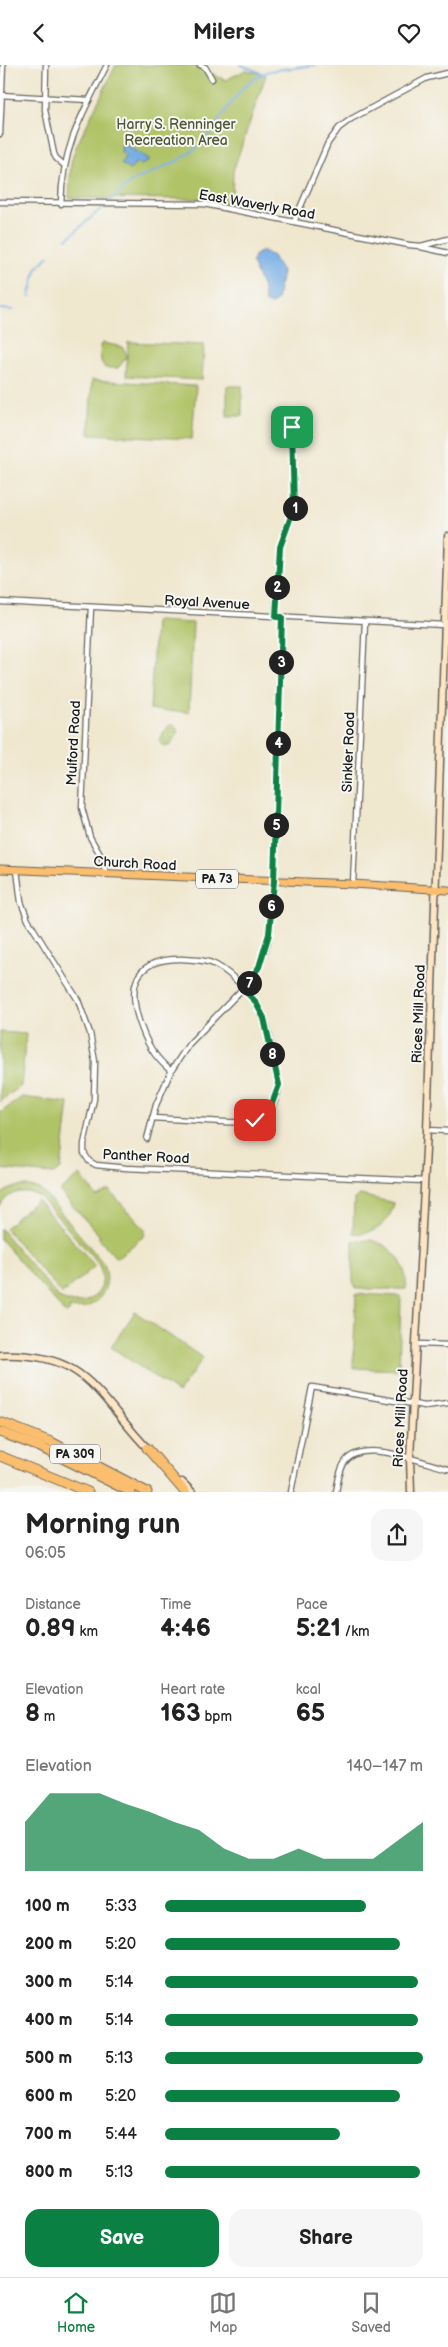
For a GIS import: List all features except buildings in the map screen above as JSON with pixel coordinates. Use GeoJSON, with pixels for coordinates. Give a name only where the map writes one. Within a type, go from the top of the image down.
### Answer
{"type":"FeatureCollection","features":[{"type":"Feature","properties":{"kind":"highway","name":"PA 309"},"geometry":{"type":"LineString","coordinates":[[0,1422],[51,1442],[147,1492]]}},
{"type":"Feature","properties":{"kind":"highway","name":"PA 309"},"geometry":{"type":"LineString","coordinates":[[0,1432],[40,1447],[131,1492]]}},
{"type":"Feature","properties":{"kind":"highway"},"geometry":{"type":"LineString","coordinates":[[147,1448],[185,1492]]}},
{"type":"Feature","properties":{"kind":"highway"},"geometry":{"type":"LineString","coordinates":[[0,1458],[88,1492]]}},
{"type":"Feature","properties":{"kind":"main road","name":"Church Road"},"geometry":{"type":"LineString","coordinates":[[0,869],[353,884],[448,890]]}},
{"type":"Feature","properties":{"kind":"street"},"geometry":{"type":"LineString","coordinates":[[0,134],[3,65]]}},
{"type":"Feature","properties":{"kind":"street"},"geometry":{"type":"LineString","coordinates":[[46,65],[45,117],[56,159],[64,165]]}},
{"type":"Feature","properties":{"kind":"street"},"geometry":{"type":"LineString","coordinates":[[61,204],[64,165],[72,134],[107,65]]}},
{"type":"Feature","properties":{"kind":"street"},"geometry":{"type":"LineString","coordinates":[[200,65],[205,67],[212,79]]}},
{"type":"Feature","properties":{"kind":"street"},"geometry":{"type":"LineString","coordinates":[[294,222],[328,143],[339,129],[351,119],[427,78],[448,73]]}},
{"type":"Feature","properties":{"kind":"street"},"geometry":{"type":"LineString","coordinates":[[1,95],[89,100]]}},
{"type":"Feature","properties":{"kind":"street","name":"East Waverly Road"},"geometry":{"type":"LineString","coordinates":[[0,202],[204,204],[448,253]]}},
{"type":"Feature","properties":{"kind":"street","name":"East Waverly Road"},"geometry":{"type":"LineString","coordinates":[[417,246],[448,239]]}},
{"type":"Feature","properties":{"kind":"street"},"geometry":{"type":"LineString","coordinates":[[276,617],[280,547],[294,508],[292,427],[287,420]]}},
{"type":"Feature","properties":{"kind":"street","name":"Rices Mill Road"},"geometry":{"type":"LineString","coordinates":[[411,1492],[410,1459],[428,1131],[434,889],[443,755],[444,625],[448,536]]}},
{"type":"Feature","properties":{"kind":"street","name":"Royal Avenue"},"geometry":{"type":"LineString","coordinates":[[0,602],[444,625]]}},
{"type":"Feature","properties":{"kind":"street","name":"Mulford Road"},"geometry":{"type":"LineString","coordinates":[[91,607],[82,808],[90,837],[102,859],[106,875]]}},
{"type":"Feature","properties":{"kind":"street"},"geometry":{"type":"LineString","coordinates":[[147,1139],[152,1118],[171,1071],[189,1044],[255,975],[265,951],[269,934],[274,881],[282,617]]}},
{"type":"Feature","properties":{"kind":"street","name":"Sinkler Road"},"geometry":{"type":"LineString","coordinates":[[353,884],[365,622]]}},
{"type":"Feature","properties":{"kind":"street","name":"Panther Road"},"geometry":{"type":"LineString","coordinates":[[17,870],[24,911],[33,930],[78,1000],[94,1048],[94,1099],[84,1144],[84,1153],[93,1164],[126,1168],[425,1181]]}},
{"type":"Feature","properties":{"kind":"street"},"geometry":{"type":"LineString","coordinates":[[152,1118],[242,1123],[257,1119],[270,1109],[279,1085],[264,1018],[255,1001],[225,971],[215,964],[203,961],[164,959],[153,963],[142,971],[134,988],[134,1008],[148,1047],[154,1056],[171,1071]]}},
{"type":"Feature","properties":{"kind":"street"},"geometry":{"type":"LineString","coordinates":[[428,1131],[448,1131]]}},
{"type":"Feature","properties":{"kind":"street"},"geometry":{"type":"LineString","coordinates":[[417,1344],[448,1345]]}},
{"type":"Feature","properties":{"kind":"street"},"geometry":{"type":"LineString","coordinates":[[0,1355],[34,1355],[71,1368],[102,1392],[147,1448],[192,1492]]}},
{"type":"Feature","properties":{"kind":"street"},"geometry":{"type":"LineString","coordinates":[[291,1492],[312,1387],[414,1404],[432,1406],[448,1403]]}},
{"type":"Feature","properties":{"kind":"street"},"geometry":{"type":"LineString","coordinates":[[336,1492],[345,1463],[356,1453],[380,1451],[448,1469]]}},
{"type":"Feature","properties":{"kind":"green space","name":"Harry S. Renninger Recreation Area"},"geometry":{"type":"Polygon","coordinates":[[[116,65],[194,65],[225,80],[246,70],[266,75],[233,171],[232,204],[208,199],[69,198],[71,163],[75,149],[116,65]]]}},
{"type":"Feature","properties":{"kind":"green space"},"geometry":{"type":"Polygon","coordinates":[[[128,342],[204,345],[202,380],[126,376],[128,342]]]}},
{"type":"Feature","properties":{"kind":"green space"},"geometry":{"type":"Polygon","coordinates":[[[103,343],[123,347],[127,357],[118,368],[105,368],[101,361],[100,345],[103,343]]]}},
{"type":"Feature","properties":{"kind":"green space"},"geometry":{"type":"Polygon","coordinates":[[[92,380],[196,386],[192,439],[89,434],[92,380]]]}},
{"type":"Feature","properties":{"kind":"green space"},"geometry":{"type":"Polygon","coordinates":[[[227,386],[242,386],[242,416],[227,416],[227,386]]]}},
{"type":"Feature","properties":{"kind":"green space"},"geometry":{"type":"Polygon","coordinates":[[[155,621],[193,623],[189,712],[150,710],[155,621]]]}},
{"type":"Feature","properties":{"kind":"green space"},"geometry":{"type":"Polygon","coordinates":[[[172,724],[179,730],[170,746],[163,746],[160,741],[164,731],[172,724]]]}},
{"type":"Feature","properties":{"kind":"green space"},"geometry":{"type":"Polygon","coordinates":[[[0,1032],[26,1034],[21,1086],[0,1102],[0,1032]]]}},
{"type":"Feature","properties":{"kind":"green space"},"geometry":{"type":"Polygon","coordinates":[[[22,1097],[69,1103],[61,1169],[53,1174],[0,1169],[0,1113],[22,1097]]]}},
{"type":"Feature","properties":{"kind":"green space"},"geometry":{"type":"Polygon","coordinates":[[[80,1175],[97,1197],[109,1190],[126,1209],[126,1212],[130,1212],[145,1230],[145,1235],[119,1257],[116,1258],[99,1238],[99,1235],[61,1193],[61,1190],[80,1175]]]}},
{"type":"Feature","properties":{"kind":"green space"},"geometry":{"type":"Polygon","coordinates":[[[27,1186],[39,1189],[46,1195],[104,1264],[107,1282],[95,1303],[79,1309],[69,1308],[70,1311],[66,1314],[0,1239],[0,1228],[58,1297],[68,1302],[78,1303],[87,1301],[100,1290],[102,1272],[97,1262],[41,1198],[30,1193],[18,1192],[3,1201],[0,1207],[0,1196],[3,1193],[12,1188],[27,1186]]]}},
{"type":"Feature","properties":{"kind":"green space"},"geometry":{"type":"Polygon","coordinates":[[[360,1195],[394,1203],[389,1217],[380,1227],[368,1232],[353,1233],[354,1199],[360,1195]]]}},
{"type":"Feature","properties":{"kind":"green space"},"geometry":{"type":"Polygon","coordinates":[[[37,1200],[95,1266],[62,1294],[5,1228],[37,1200]]]}},
{"type":"Feature","properties":{"kind":"green space"},"geometry":{"type":"Polygon","coordinates":[[[371,1240],[386,1247],[398,1258],[405,1272],[406,1289],[357,1289],[353,1282],[353,1241],[371,1240]]]}},
{"type":"Feature","properties":{"kind":"green space"},"geometry":{"type":"Polygon","coordinates":[[[356,1294],[401,1296],[399,1370],[353,1368],[356,1294]]]}},
{"type":"Feature","properties":{"kind":"green space"},"geometry":{"type":"Polygon","coordinates":[[[135,1312],[203,1358],[178,1393],[111,1347],[135,1312]]]}},
{"type":"Feature","properties":{"kind":"water"},"geometry":{"type":"Polygon","coordinates":[[[122,143],[149,159],[149,161],[141,165],[136,162],[130,170],[121,164],[126,155],[121,152],[122,143]]]}},
{"type":"Feature","properties":{"kind":"water"},"geometry":{"type":"Polygon","coordinates":[[[262,251],[273,256],[282,272],[277,300],[271,305],[265,302],[263,288],[252,263],[255,255],[262,251]]]}},
{"type":"Feature","properties":{"kind":"waterway"},"geometry":{"type":"LineString","coordinates":[[241,65],[262,73]]}},
{"type":"Feature","properties":{"kind":"waterway"},"geometry":{"type":"LineString","coordinates":[[67,239],[131,182],[179,160],[202,144],[240,91],[252,80],[269,71],[314,65]]}},
{"type":"Feature","properties":{"kind":"waterway"},"geometry":{"type":"LineString","coordinates":[[30,296],[36,269],[49,256]]}},
{"type":"Feature","properties":{"kind":"waterway"},"geometry":{"type":"LineString","coordinates":[[0,309],[13,310]]}},
{"type":"Feature","properties":{"kind":"route"},"geometry":{"type":"LineString","coordinates":[[255,1120],[270,1109],[279,1085],[264,1018],[255,1001],[243,989],[255,975],[263,959],[269,934],[271,893],[274,881],[282,617],[276,617],[276,602],[280,547],[292,519],[295,501],[292,427]]}}]}
